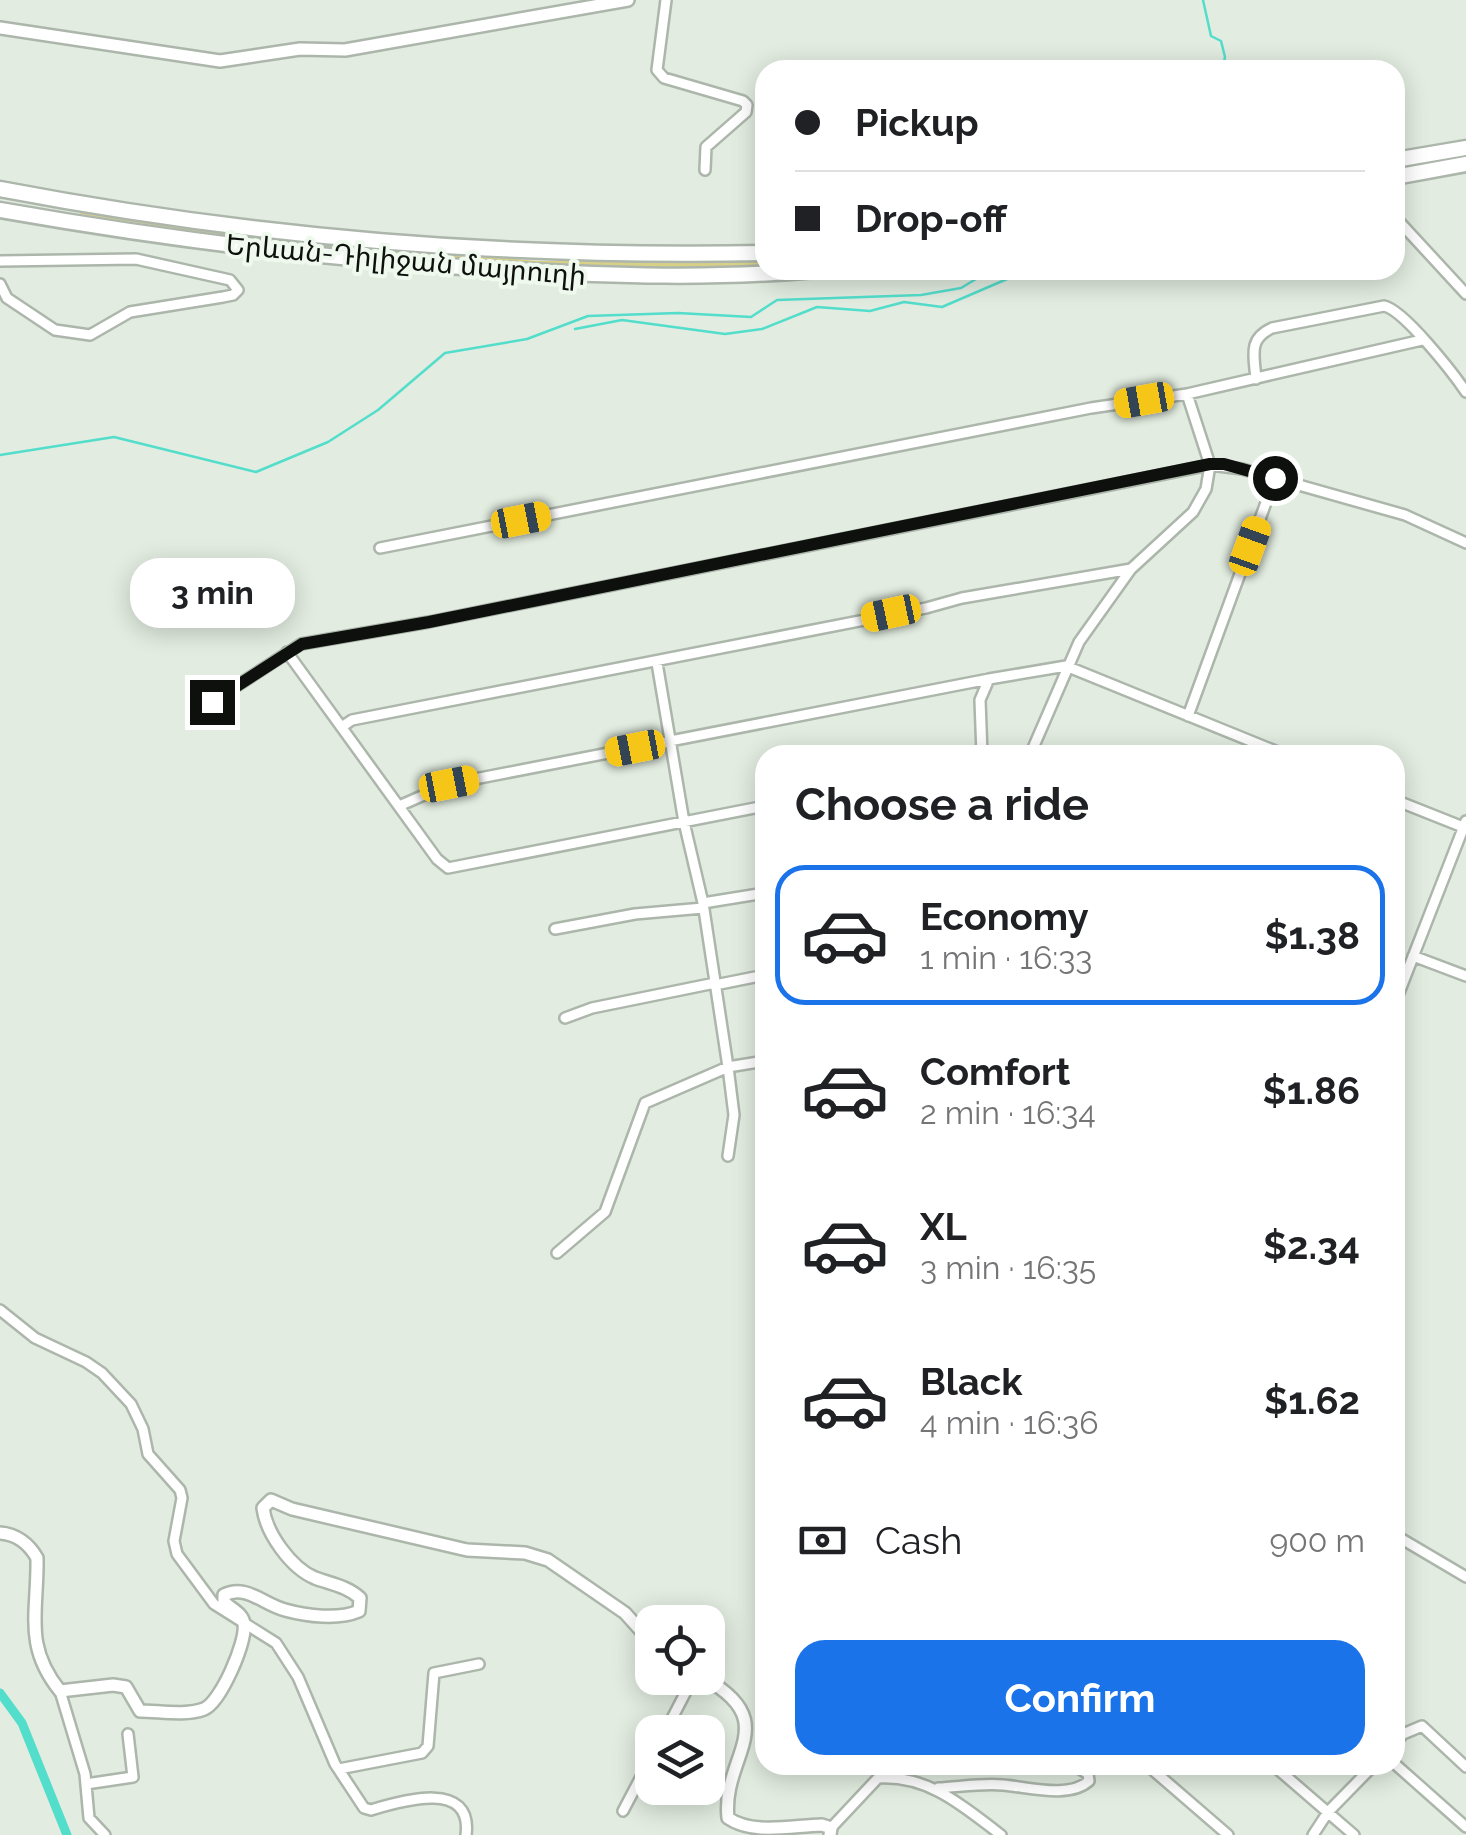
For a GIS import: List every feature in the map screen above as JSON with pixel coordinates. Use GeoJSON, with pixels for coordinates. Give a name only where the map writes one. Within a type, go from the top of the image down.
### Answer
{"type":"FeatureCollection","features":[{"type":"Feature","properties":{"kind":"highway"},"geometry":{"type":"LineString","coordinates":[[1405,158],[1466,148]]}},
{"type":"Feature","properties":{"kind":"highway"},"geometry":{"type":"LineString","coordinates":[[1405,175],[1466,164]]}},
{"type":"Feature","properties":{"kind":"highway","name":"Երևան-Դիլիջան մայրուղի"},"geometry":{"type":"LineString","coordinates":[[0,189],[281,234],[412,245],[625,256],[755,252]]}},
{"type":"Feature","properties":{"kind":"highway","name":"Երևան-Դիլիջան մայրուղի"},"geometry":{"type":"LineString","coordinates":[[0,210],[278,253],[430,266],[624,277],[755,272]]}},
{"type":"Feature","properties":{"kind":"street"},"geometry":{"type":"LineString","coordinates":[[0,28],[220,62],[300,49],[345,50],[628,0]]}},
{"type":"Feature","properties":{"kind":"street"},"geometry":{"type":"LineString","coordinates":[[666,0],[656,70],[664,78],[747,105],[746,112],[706,147],[705,170]]}},
{"type":"Feature","properties":{"kind":"street"},"geometry":{"type":"LineString","coordinates":[[1405,228],[1466,294]]}},
{"type":"Feature","properties":{"kind":"street"},"geometry":{"type":"LineString","coordinates":[[0,261],[136,258],[230,280],[238,290],[223,298],[130,312],[90,335],[55,330],[7,298],[0,284]]}},
{"type":"Feature","properties":{"kind":"street"},"geometry":{"type":"LineString","coordinates":[[1256,379],[1253,345],[1260,333],[1390,306],[1439,356],[1466,392]]}},
{"type":"Feature","properties":{"kind":"street"},"geometry":{"type":"LineString","coordinates":[[380,548],[1092,408],[1187,394],[1422,340]]}},
{"type":"Feature","properties":{"kind":"street"},"geometry":{"type":"LineString","coordinates":[[1034,745],[1078,642],[1131,569],[1194,512],[1206,489],[1210,464],[1187,394]]}},
{"type":"Feature","properties":{"kind":"street"},"geometry":{"type":"LineString","coordinates":[[212,702],[286,652],[313,640],[465,614],[1210,464],[1224,464],[1405,515],[1466,543]]}},
{"type":"Feature","properties":{"kind":"street"},"geometry":{"type":"LineString","coordinates":[[1188,716],[1275,478]]}},
{"type":"Feature","properties":{"kind":"street"},"geometry":{"type":"LineString","coordinates":[[342,726],[352,720],[657,663],[962,598],[1131,569]]}},
{"type":"Feature","properties":{"kind":"street"},"geometry":{"type":"LineString","coordinates":[[286,652],[437,859],[453,868],[755,808]]}},
{"type":"Feature","properties":{"kind":"street"},"geometry":{"type":"LineString","coordinates":[[657,663],[684,822],[703,905],[728,1067],[734,1115],[728,1156]]}},
{"type":"Feature","properties":{"kind":"street"},"geometry":{"type":"LineString","coordinates":[[398,806],[449,784],[1066,666],[1260,745]]}},
{"type":"Feature","properties":{"kind":"street"},"geometry":{"type":"LineString","coordinates":[[982,745],[980,700],[989,679]]}},
{"type":"Feature","properties":{"kind":"street"},"geometry":{"type":"LineString","coordinates":[[1405,803],[1465,824],[1405,977]]}},
{"type":"Feature","properties":{"kind":"street"},"geometry":{"type":"LineString","coordinates":[[556,930],[755,895]]}},
{"type":"Feature","properties":{"kind":"street"},"geometry":{"type":"LineString","coordinates":[[1413,956],[1466,976]]}},
{"type":"Feature","properties":{"kind":"street"},"geometry":{"type":"LineString","coordinates":[[565,1018],[592,1008],[755,977]]}},
{"type":"Feature","properties":{"kind":"street"},"geometry":{"type":"LineString","coordinates":[[558,1253],[604,1212],[646,1103],[728,1067],[755,1062]]}},
{"type":"Feature","properties":{"kind":"street"},"geometry":{"type":"LineString","coordinates":[[0,1310],[35,1338],[102,1373],[131,1404],[143,1429],[148,1454],[180,1490],[174,1542],[178,1554],[214,1604],[276,1642],[298,1676],[339,1769],[364,1808],[441,1797],[458,1802],[465,1813],[466,1835]]}},
{"type":"Feature","properties":{"kind":"street"},"geometry":{"type":"LineString","coordinates":[[244,1621],[224,1602],[228,1592],[248,1592],[284,1610],[309,1614],[342,1616],[359,1611],[360,1598],[354,1592],[310,1576],[286,1554],[264,1517],[263,1508],[271,1500],[292,1509],[450,1547],[525,1553],[548,1560],[635,1624]]}},
{"type":"Feature","properties":{"kind":"street"},"geometry":{"type":"LineString","coordinates":[[0,1533],[17,1538],[37,1558],[33,1636],[42,1666],[60,1691],[86,1784],[89,1818],[105,1835]]}},
{"type":"Feature","properties":{"kind":"street"},"geometry":{"type":"LineString","coordinates":[[1405,1541],[1466,1577]]}},
{"type":"Feature","properties":{"kind":"street"},"geometry":{"type":"LineString","coordinates":[[60,1691],[113,1684],[126,1687],[136,1710],[208,1708],[234,1665],[244,1621]]}},
{"type":"Feature","properties":{"kind":"street"},"geometry":{"type":"LineString","coordinates":[[339,1769],[422,1753],[428,1746],[434,1673],[479,1664]]}},
{"type":"Feature","properties":{"kind":"street"},"geometry":{"type":"LineString","coordinates":[[725,1692],[734,1698],[744,1718],[743,1744],[726,1807],[728,1818],[756,1834],[811,1826],[830,1831],[878,1778],[892,1777],[938,1788],[1001,1784],[1056,1790],[1084,1786],[1088,1775]]}},
{"type":"Feature","properties":{"kind":"street"},"geometry":{"type":"LineString","coordinates":[[1405,1733],[1422,1726],[1466,1766]]}},
{"type":"Feature","properties":{"kind":"street"},"geometry":{"type":"LineString","coordinates":[[86,1784],[132,1777],[128,1734]]}},
{"type":"Feature","properties":{"kind":"street"},"geometry":{"type":"LineString","coordinates":[[1405,1773],[1466,1826]]}},
{"type":"Feature","properties":{"kind":"street"},"geometry":{"type":"LineString","coordinates":[[1159,1775],[1228,1835]]}},
{"type":"Feature","properties":{"kind":"street"},"geometry":{"type":"LineString","coordinates":[[1285,1775],[1354,1835]]}},
{"type":"Feature","properties":{"kind":"street"},"geometry":{"type":"LineString","coordinates":[[1313,1835],[1328,1812],[1364,1775]]}},
{"type":"Feature","properties":{"kind":"street"},"geometry":{"type":"LineString","coordinates":[[623,1811],[635,1788]]}},
{"type":"Feature","properties":{"kind":"street"},"geometry":{"type":"LineString","coordinates":[[938,1788],[1000,1835]]}},
{"type":"Feature","properties":{"kind":"shaded area"},"geometry":{"type":"Polygon","coordinates":[[[81,208],[274,236],[537,261],[755,258],[755,266],[591,269],[444,260],[322,248],[80,214],[81,208]]]}},
{"type":"Feature","properties":{"kind":"waterway"},"geometry":{"type":"LineString","coordinates":[[1203,0],[1211,36],[1221,41],[1224,60]]}},
{"type":"Feature","properties":{"kind":"waterway"},"geometry":{"type":"LineString","coordinates":[[0,455],[114,437],[256,472],[328,442],[378,410],[445,353],[527,339],[588,316],[678,313],[751,317],[777,300],[921,295],[961,288],[974,280]]}},
{"type":"Feature","properties":{"kind":"waterway"},"geometry":{"type":"LineString","coordinates":[[575,329],[622,320],[725,334],[762,329],[817,307],[870,311],[904,302],[942,307],[1005,280]]}},
{"type":"Feature","properties":{"kind":"waterway"},"geometry":{"type":"LineString","coordinates":[[0,1693],[22,1723],[67,1835]]}},
{"type":"Feature","properties":{"kind":"route"},"geometry":{"type":"LineString","coordinates":[[212,702],[294,647],[313,640],[429,622],[1210,464],[1275,478]]}}]}
